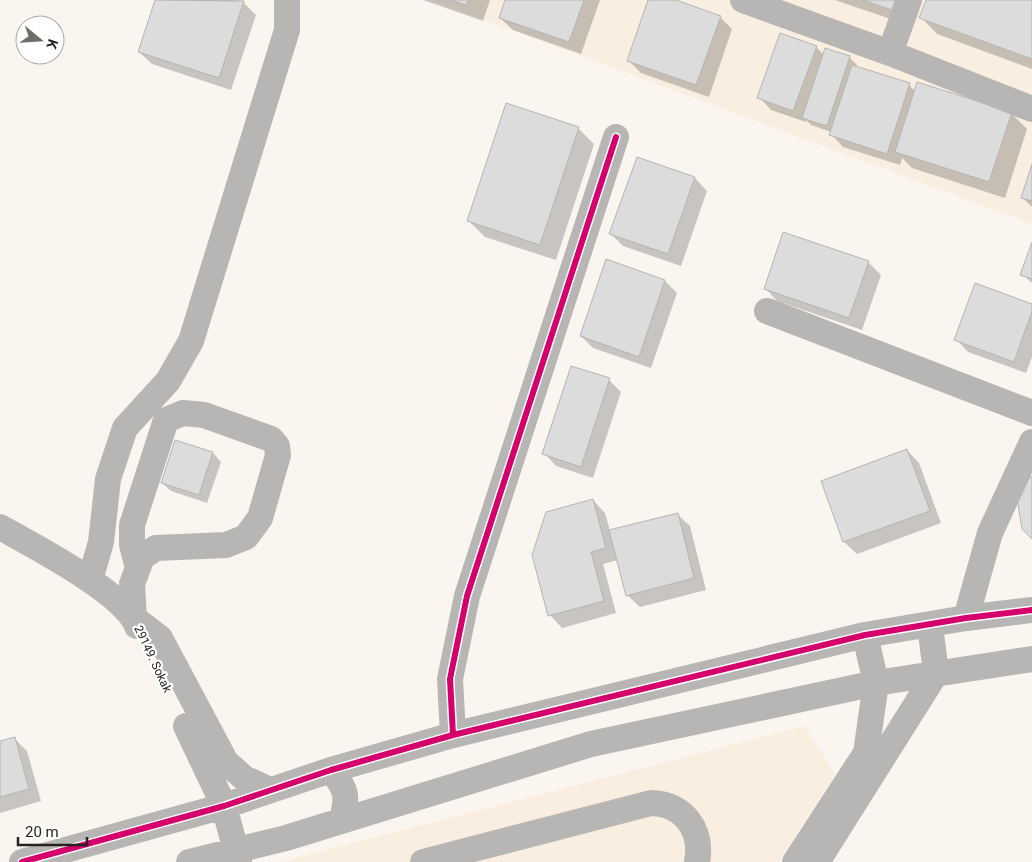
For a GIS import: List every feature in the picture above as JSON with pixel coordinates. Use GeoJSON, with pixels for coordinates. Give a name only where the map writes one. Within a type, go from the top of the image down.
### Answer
{"type":"FeatureCollection","features":[{"type":"Feature","properties":{"kind":"street"},"geometry":{"type":"LineString","coordinates":[[90,580],[101,542],[108,479],[125,428],[168,381],[191,341],[287,30],[287,0]]}},
{"type":"Feature","properties":{"kind":"street"},"geometry":{"type":"LineString","coordinates":[[743,0],[890,53],[1032,109]]}},
{"type":"Feature","properties":{"kind":"street"},"geometry":{"type":"LineString","coordinates":[[890,53],[909,0]]}},
{"type":"Feature","properties":{"kind":"street"},"geometry":{"type":"LineString","coordinates":[[453,735],[450,679],[467,596],[616,137]]}},
{"type":"Feature","properties":{"kind":"street"},"geometry":{"type":"LineString","coordinates":[[767,312],[1032,413]]}},
{"type":"Feature","properties":{"kind":"street"},"geometry":{"type":"LineString","coordinates":[[138,568],[132,546],[132,525],[166,420],[183,413],[204,415],[271,439],[277,446],[278,455],[260,518],[246,536],[226,545],[156,548],[142,557],[138,568],[132,584],[134,618],[160,638],[226,762],[244,778],[270,790]]}},
{"type":"Feature","properties":{"kind":"street"},"geometry":{"type":"LineString","coordinates":[[966,618],[990,533],[1032,442]]}},
{"type":"Feature","properties":{"kind":"street","name":"29149. Sokak"},"geometry":{"type":"LineString","coordinates":[[0,527],[90,580],[134,618],[145,647],[224,806],[238,856]]}},
{"type":"Feature","properties":{"kind":"street"},"geometry":{"type":"LineString","coordinates":[[22,862],[224,806],[331,770],[453,735],[865,635],[966,618],[1032,610]]}},
{"type":"Feature","properties":{"kind":"street"},"geometry":{"type":"LineString","coordinates":[[817,862],[936,673],[930,624]]}},
{"type":"Feature","properties":{"kind":"street"},"geometry":{"type":"LineString","coordinates":[[795,862],[866,753],[876,683],[865,635]]}},
{"type":"Feature","properties":{"kind":"street"},"geometry":{"type":"LineString","coordinates":[[189,862],[283,850],[342,820],[591,744],[876,683],[1032,659]]}},
{"type":"Feature","properties":{"kind":"street"},"geometry":{"type":"LineString","coordinates":[[331,770],[342,784],[346,793],[347,801],[342,820]]}},
{"type":"Feature","properties":{"kind":"street"},"geometry":{"type":"LineString","coordinates":[[423,862],[651,803],[665,804],[677,809],[691,823],[698,842],[697,862]]}},
{"type":"Feature","properties":{"kind":"shaded area"},"geometry":{"type":"Polygon","coordinates":[[[431,0],[1032,0],[1032,224],[431,0]]]}},
{"type":"Feature","properties":{"kind":"shaded area"},"geometry":{"type":"Polygon","coordinates":[[[805,726],[835,775],[778,862],[280,862],[805,726]]]}},
{"type":"Feature","properties":{"kind":"building"},"geometry":{"type":"Polygon","coordinates":[[[155,0],[244,1],[219,78],[138,52],[155,0]]]}},
{"type":"Feature","properties":{"kind":"building"},"geometry":{"type":"Polygon","coordinates":[[[451,0],[468,0],[466,5],[451,0]]]}},
{"type":"Feature","properties":{"kind":"building"},"geometry":{"type":"Polygon","coordinates":[[[505,0],[584,0],[569,42],[499,18],[505,0]]]}},
{"type":"Feature","properties":{"kind":"building"},"geometry":{"type":"Polygon","coordinates":[[[648,0],[676,0],[721,16],[696,85],[627,61],[648,0]]]}},
{"type":"Feature","properties":{"kind":"building"},"geometry":{"type":"Polygon","coordinates":[[[863,0],[895,0],[892,10],[863,0]]]}},
{"type":"Feature","properties":{"kind":"building"},"geometry":{"type":"Polygon","coordinates":[[[926,0],[1032,0],[1032,59],[919,18],[926,0]]]}},
{"type":"Feature","properties":{"kind":"building"},"geometry":{"type":"Polygon","coordinates":[[[780,33],[817,46],[793,111],[757,98],[780,33]]]}},
{"type":"Feature","properties":{"kind":"building"},"geometry":{"type":"Polygon","coordinates":[[[825,48],[850,56],[827,126],[802,118],[825,48]]]}},
{"type":"Feature","properties":{"kind":"building"},"geometry":{"type":"Polygon","coordinates":[[[852,65],[910,83],[887,154],[829,135],[852,65]]]}},
{"type":"Feature","properties":{"kind":"building"},"geometry":{"type":"Polygon","coordinates":[[[917,82],[1012,112],[989,182],[895,152],[917,82]]]}},
{"type":"Feature","properties":{"kind":"building"},"geometry":{"type":"Polygon","coordinates":[[[506,103],[579,127],[540,245],[467,221],[506,103]]]}},
{"type":"Feature","properties":{"kind":"building"},"geometry":{"type":"Polygon","coordinates":[[[637,157],[695,177],[668,254],[609,234],[637,157]]]}},
{"type":"Feature","properties":{"kind":"building"},"geometry":{"type":"Polygon","coordinates":[[[1032,164],[1032,201],[1021,198],[1032,164]]]}},
{"type":"Feature","properties":{"kind":"building"},"geometry":{"type":"Polygon","coordinates":[[[783,232],[869,261],[849,318],[764,289],[783,232]]]}},
{"type":"Feature","properties":{"kind":"building"},"geometry":{"type":"Polygon","coordinates":[[[1032,242],[1032,279],[1020,275],[1032,242]]]}},
{"type":"Feature","properties":{"kind":"building"},"geometry":{"type":"Polygon","coordinates":[[[606,259],[665,280],[639,357],[580,336],[606,259]]]}},
{"type":"Feature","properties":{"kind":"building"},"geometry":{"type":"Polygon","coordinates":[[[975,283],[1032,304],[1032,311],[1014,362],[954,340],[975,283]]]}},
{"type":"Feature","properties":{"kind":"building"},"geometry":{"type":"Polygon","coordinates":[[[571,366],[610,378],[581,467],[542,454],[571,366]]]}},
{"type":"Feature","properties":{"kind":"building"},"geometry":{"type":"Polygon","coordinates":[[[175,440],[213,452],[199,495],[161,483],[175,440]]]}},
{"type":"Feature","properties":{"kind":"building"},"geometry":{"type":"Polygon","coordinates":[[[907,449],[930,511],[843,542],[821,481],[907,449]]]}},
{"type":"Feature","properties":{"kind":"building"},"geometry":{"type":"Polygon","coordinates":[[[1032,476],[1032,539],[1022,529],[1016,493],[1032,476]]]}},
{"type":"Feature","properties":{"kind":"building"},"geometry":{"type":"Polygon","coordinates":[[[593,499],[606,548],[591,552],[604,601],[548,616],[532,555],[546,512],[593,499]]]}},
{"type":"Feature","properties":{"kind":"building"},"geometry":{"type":"Polygon","coordinates":[[[678,513],[694,578],[626,596],[609,530],[678,513]]]}},
{"type":"Feature","properties":{"kind":"building"},"geometry":{"type":"Polygon","coordinates":[[[15,737],[29,789],[0,797],[0,741],[15,737]]]}},
{"type":"Feature","properties":{"kind":"cycle path"},"geometry":{"type":"LineString","coordinates":[[453,735],[450,679],[467,596],[616,137]]}},
{"type":"Feature","properties":{"kind":"cycle path"},"geometry":{"type":"LineString","coordinates":[[22,862],[224,806],[331,770],[453,735],[865,635],[966,618],[1032,610]]}}]}
